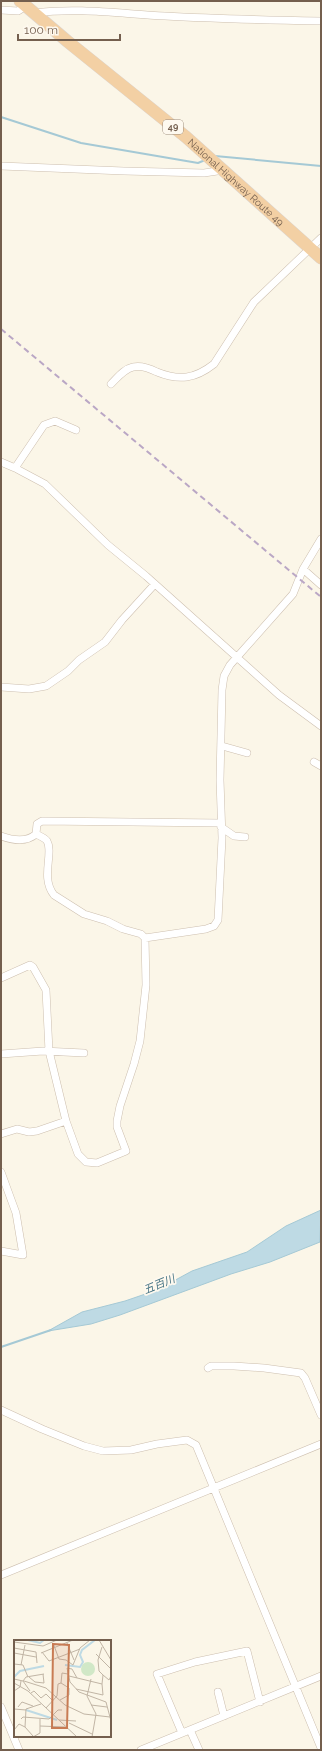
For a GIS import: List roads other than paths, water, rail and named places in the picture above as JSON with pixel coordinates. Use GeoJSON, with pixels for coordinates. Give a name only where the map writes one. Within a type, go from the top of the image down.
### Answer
{"type":"FeatureCollection","features":[{"type":"Feature","properties":{"kind":"highway","name":"National Highway Route 49"},"geometry":{"type":"LineString","coordinates":[[27,7],[224,170],[321,258]]}},
{"type":"Feature","properties":{"kind":"street"},"geometry":{"type":"LineString","coordinates":[[1,10],[18,11],[27,7],[49,11],[117,12],[167,16],[321,21]]}},
{"type":"Feature","properties":{"kind":"street"},"geometry":{"type":"LineString","coordinates":[[1,166],[196,172],[224,170]]}},
{"type":"Feature","properties":{"kind":"street"},"geometry":{"type":"LineString","coordinates":[[112,384],[120,374],[134,366],[148,368],[173,378],[195,375],[207,369],[214,364],[254,302],[321,238]]}},
{"type":"Feature","properties":{"kind":"street"},"geometry":{"type":"LineString","coordinates":[[15,468],[44,425],[55,421],[76,430]]}},
{"type":"Feature","properties":{"kind":"street"},"geometry":{"type":"LineString","coordinates":[[1,462],[45,484],[108,545],[146,576],[154,585],[279,695],[321,726]]}},
{"type":"Feature","properties":{"kind":"street"},"geometry":{"type":"LineString","coordinates":[[145,938],[206,929],[217,923],[221,825],[220,780],[223,680],[227,670],[237,657],[293,594],[303,569],[321,539]]}},
{"type":"Feature","properties":{"kind":"street"},"geometry":{"type":"LineString","coordinates":[[303,569],[321,585]]}},
{"type":"Feature","properties":{"kind":"street"},"geometry":{"type":"LineString","coordinates":[[1,687],[30,689],[46,686],[105,642],[122,620],[154,585]]}},
{"type":"Feature","properties":{"kind":"street"},"geometry":{"type":"LineString","coordinates":[[222,746],[247,753]]}},
{"type":"Feature","properties":{"kind":"street"},"geometry":{"type":"LineString","coordinates":[[314,762],[321,766]]}},
{"type":"Feature","properties":{"kind":"street"},"geometry":{"type":"LineString","coordinates":[[36,834],[36,824],[42,821],[221,825],[234,836],[245,837]]}},
{"type":"Feature","properties":{"kind":"street"},"geometry":{"type":"LineString","coordinates":[[1,836],[9,839],[21,840],[32,837],[36,834]]}},
{"type":"Feature","properties":{"kind":"street"},"geometry":{"type":"LineString","coordinates":[[1,978],[30,965],[33,967],[46,990],[49,1051],[66,1121],[78,1154],[86,1162],[97,1163],[126,1151],[117,1126],[117,1120],[140,1041],[146,985],[145,938],[141,934],[123,929],[107,921],[84,914],[54,895],[50,890],[48,878],[48,844],[44,838],[36,834]]}},
{"type":"Feature","properties":{"kind":"street"},"geometry":{"type":"LineString","coordinates":[[1,1054],[49,1051],[84,1052]]}},
{"type":"Feature","properties":{"kind":"street"},"geometry":{"type":"LineString","coordinates":[[1,1134],[17,1129],[29,1132],[37,1131],[66,1121]]}},
{"type":"Feature","properties":{"kind":"street"},"geometry":{"type":"LineString","coordinates":[[1,1172],[16,1213],[23,1255],[1,1251]]}},
{"type":"Feature","properties":{"kind":"street"},"geometry":{"type":"LineString","coordinates":[[208,1368],[211,1366],[234,1366],[301,1373],[305,1378],[321,1415]]}},
{"type":"Feature","properties":{"kind":"street"},"geometry":{"type":"LineString","coordinates":[[1,1410],[84,1446],[103,1451],[131,1450],[157,1444],[187,1440],[196,1445],[321,1748]]}},
{"type":"Feature","properties":{"kind":"street"},"geometry":{"type":"LineString","coordinates":[[1,1575],[321,1444]]}},
{"type":"Feature","properties":{"kind":"street"},"geometry":{"type":"LineString","coordinates":[[182,1733],[157,1674],[195,1662],[247,1651],[260,1702]]}},
{"type":"Feature","properties":{"kind":"street"},"geometry":{"type":"LineString","coordinates":[[141,1750],[156,1747],[182,1733],[321,1676]]}},
{"type":"Feature","properties":{"kind":"street"},"geometry":{"type":"LineString","coordinates":[[218,1692],[224,1716]]}},
{"type":"Feature","properties":{"kind":"street"},"geometry":{"type":"LineString","coordinates":[[1,1707],[19,1750]]}},
{"type":"Feature","properties":{"kind":"street"},"geometry":{"type":"LineString","coordinates":[[190,1730],[199,1750]]}},
{"type":"Feature","properties":{"kind":"water"},"geometry":{"type":"Polygon","coordinates":[[[321,1210],[320,1242],[270,1262],[231,1274],[120,1315],[91,1324],[48,1331],[82,1312],[125,1301],[157,1290],[192,1271],[247,1252],[286,1226],[321,1210]]]}},
{"type":"Feature","properties":{"kind":"waterway"},"geometry":{"type":"LineString","coordinates":[[1,117],[81,143],[198,163],[205,160]]}},
{"type":"Feature","properties":{"kind":"waterway"},"geometry":{"type":"LineString","coordinates":[[215,156],[321,166]]}},
{"type":"Feature","properties":{"kind":"waterway","name":"五百川"},"geometry":{"type":"LineString","coordinates":[[1,1347],[51,1330]]}},
{"type":"Feature","properties":{"kind":"railway"},"geometry":{"type":"LineString","coordinates":[[1,329],[321,597]]}}]}
